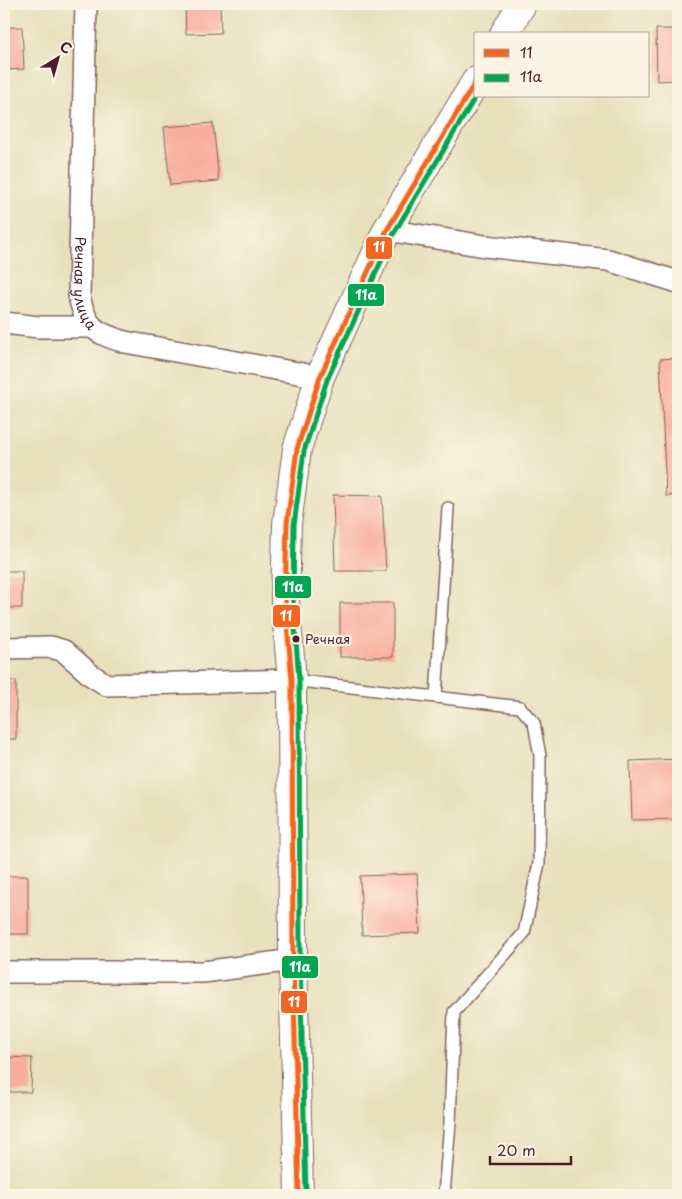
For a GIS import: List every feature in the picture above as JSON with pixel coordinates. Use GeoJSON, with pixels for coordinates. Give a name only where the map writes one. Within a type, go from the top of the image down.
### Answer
{"type":"FeatureCollection","features":[{"type":"Feature","properties":{"kind":"street","name":"Речная улица"},"geometry":{"type":"LineString","coordinates":[[86,4],[79,296],[82,313],[91,327],[105,336],[125,342],[320,377]]}},
{"type":"Feature","properties":{"kind":"street"},"geometry":{"type":"LineString","coordinates":[[505,32],[522,4]]}},
{"type":"Feature","properties":{"kind":"street"},"geometry":{"type":"LineString","coordinates":[[299,1195],[294,960],[292,680],[284,600],[287,524],[297,449],[320,377],[387,230],[474,85]]}},
{"type":"Feature","properties":{"kind":"street"},"geometry":{"type":"LineString","coordinates":[[387,230],[485,246],[608,260],[678,282]]}},
{"type":"Feature","properties":{"kind":"street"},"geometry":{"type":"LineString","coordinates":[[4,323],[39,327],[91,327]]}},
{"type":"Feature","properties":{"kind":"street"},"geometry":{"type":"LineString","coordinates":[[4,648],[51,647],[64,651],[91,675],[106,685],[292,680]]}},
{"type":"Feature","properties":{"kind":"street"},"geometry":{"type":"LineString","coordinates":[[4,972],[203,972],[294,960]]}},
{"type":"Feature","properties":{"kind":"lane"},"geometry":{"type":"LineString","coordinates":[[436,697],[448,508]]}},
{"type":"Feature","properties":{"kind":"lane"},"geometry":{"type":"LineString","coordinates":[[292,680],[520,707],[534,724],[540,756],[539,863],[524,933],[454,1012],[450,1122],[444,1195]]}},
{"type":"Feature","properties":{"kind":"building"},"geometry":{"type":"Polygon","coordinates":[[[185,4],[220,4],[221,33],[186,34],[185,4]]]}},
{"type":"Feature","properties":{"kind":"building"},"geometry":{"type":"Polygon","coordinates":[[[4,27],[22,27],[24,69],[4,70],[4,27]]]}},
{"type":"Feature","properties":{"kind":"building"},"geometry":{"type":"Polygon","coordinates":[[[656,29],[678,29],[678,80],[657,81],[656,29]]]}},
{"type":"Feature","properties":{"kind":"building"},"geometry":{"type":"Polygon","coordinates":[[[213,123],[219,181],[170,185],[164,127],[213,123]]]}},
{"type":"Feature","properties":{"kind":"building"},"geometry":{"type":"Polygon","coordinates":[[[4,248],[7,248],[7,289],[4,289],[4,248]]]}},
{"type":"Feature","properties":{"kind":"building"},"geometry":{"type":"Polygon","coordinates":[[[678,358],[678,495],[666,496],[660,359],[678,358]]]}},
{"type":"Feature","properties":{"kind":"building"},"geometry":{"type":"Polygon","coordinates":[[[333,495],[382,496],[386,571],[335,571],[333,495]]]}},
{"type":"Feature","properties":{"kind":"building"},"geometry":{"type":"Polygon","coordinates":[[[675,549],[678,549],[678,614],[677,614],[675,549]]]}},
{"type":"Feature","properties":{"kind":"building"},"geometry":{"type":"Polygon","coordinates":[[[4,571],[22,571],[22,608],[4,608],[4,571]]]}},
{"type":"Feature","properties":{"kind":"building"},"geometry":{"type":"Polygon","coordinates":[[[340,603],[393,603],[393,657],[340,657],[340,603]]]}},
{"type":"Feature","properties":{"kind":"building"},"geometry":{"type":"Polygon","coordinates":[[[4,681],[16,681],[16,739],[4,739],[4,681]]]}},
{"type":"Feature","properties":{"kind":"building"},"geometry":{"type":"Polygon","coordinates":[[[678,759],[678,819],[632,820],[630,761],[678,759]]]}},
{"type":"Feature","properties":{"kind":"building"},"geometry":{"type":"Polygon","coordinates":[[[417,874],[420,933],[362,935],[360,876],[417,874]]]}},
{"type":"Feature","properties":{"kind":"building"},"geometry":{"type":"Polygon","coordinates":[[[4,876],[28,876],[28,934],[4,934],[4,876]]]}},
{"type":"Feature","properties":{"kind":"building"},"geometry":{"type":"Polygon","coordinates":[[[4,1057],[32,1058],[31,1092],[4,1092],[4,1057]]]}},
{"type":"Feature","properties":{"kind":"transit line","name":"11"},"geometry":{"type":"LineString","coordinates":[[299,1195],[293,960],[292,680],[285,601],[287,524],[297,449],[320,377],[387,230],[474,84]]}},
{"type":"Feature","properties":{"kind":"transit line","name":"11а"},"geometry":{"type":"LineString","coordinates":[[306,1195],[300,960],[299,680],[293,601],[294,525],[304,451],[327,380],[394,233],[475,98]]}},
{"type":"Feature","properties":{"kind":"place","name":"Речная"},"geometry":{"type":"Point","coordinates":[296,639]}}]}
